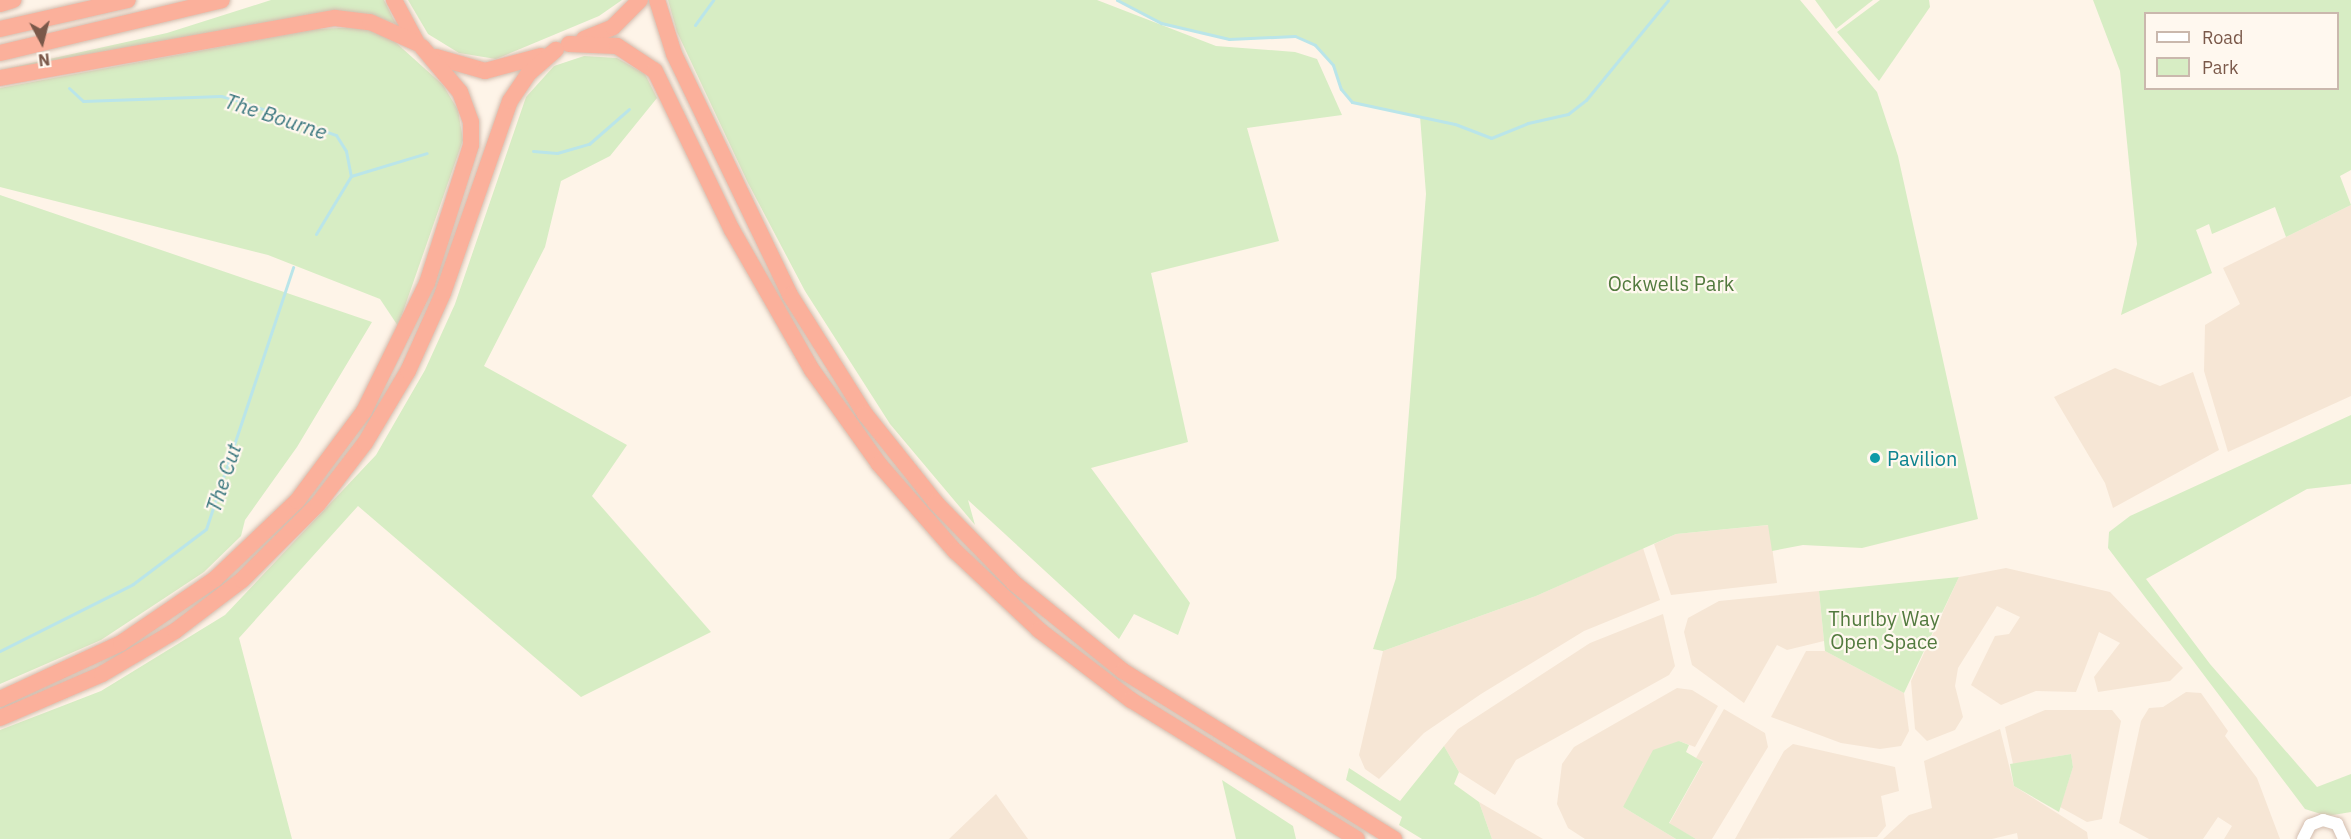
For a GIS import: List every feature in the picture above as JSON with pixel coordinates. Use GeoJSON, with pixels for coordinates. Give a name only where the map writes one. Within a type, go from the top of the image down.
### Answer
{"type":"FeatureCollection","features":[{"type":"Feature","properties":{"kind":"highway"},"geometry":{"type":"LineString","coordinates":[[0,4],[14,0]]}},
{"type":"Feature","properties":{"kind":"highway"},"geometry":{"type":"LineString","coordinates":[[0,29],[128,0]]}},
{"type":"Feature","properties":{"kind":"highway"},"geometry":{"type":"LineString","coordinates":[[0,53],[222,0]]}},
{"type":"Feature","properties":{"kind":"highway"},"geometry":{"type":"LineString","coordinates":[[0,699],[121,643],[215,579],[297,501],[364,411],[427,283],[471,145],[465,102],[419,45],[394,0]]}},
{"type":"Feature","properties":{"kind":"highway"},"geometry":{"type":"LineString","coordinates":[[0,78],[335,18],[369,22],[455,65],[485,71],[516,66],[613,27],[640,0]]}},
{"type":"Feature","properties":{"kind":"highway"},"geometry":{"type":"LineString","coordinates":[[657,0],[674,54],[790,295],[865,414],[936,502],[1028,595],[1123,671],[1240,748],[1394,839]]}},
{"type":"Feature","properties":{"kind":"highway"},"geometry":{"type":"LineString","coordinates":[[0,718],[94,678],[175,631],[242,580],[318,504],[365,443],[408,371],[443,294],[510,101],[528,74],[563,47],[617,46],[655,71],[732,230],[807,362],[879,464],[955,551],[1039,630],[1115,688],[1357,839]]}},
{"type":"Feature","properties":{"kind":"street"},"geometry":{"type":"LineString","coordinates":[[2303,839],[2316,821],[2330,820],[2346,831]]}},
{"type":"Feature","properties":{"kind":"shaded area"},"geometry":{"type":"Polygon","coordinates":[[[2351,205],[2351,396],[2228,452],[2204,371],[2205,325],[2240,304],[2223,268],[2351,205]]]}},
{"type":"Feature","properties":{"kind":"shaded area"},"geometry":{"type":"Polygon","coordinates":[[[2115,368],[2160,386],[2193,372],[2219,450],[2113,508],[2105,483],[2054,397],[2115,368]]]}},
{"type":"Feature","properties":{"kind":"shaded area"},"geometry":{"type":"Polygon","coordinates":[[[1769,525],[1777,583],[1671,595],[1654,544],[1676,534],[1769,525]]]}},
{"type":"Feature","properties":{"kind":"shaded area"},"geometry":{"type":"Polygon","coordinates":[[[1643,548],[1660,600],[1584,631],[1481,694],[1424,733],[1379,779],[1365,769],[1359,755],[1383,651],[1536,596],[1643,548]]]}},
{"type":"Feature","properties":{"kind":"shaded area"},"geometry":{"type":"Polygon","coordinates":[[[2006,568],[2110,592],[2183,668],[2170,681],[2098,692],[2094,677],[2120,643],[2099,632],[2076,692],[2036,691],[2001,705],[1971,685],[1995,636],[2009,634],[2020,617],[1997,606],[1958,668],[1955,686],[1963,717],[1955,730],[1927,741],[1915,729],[1911,681],[1959,577],[2006,568]]]}},
{"type":"Feature","properties":{"kind":"shaded area"},"geometry":{"type":"Polygon","coordinates":[[[1819,591],[1824,641],[1787,650],[1777,645],[1744,703],[1692,665],[1684,632],[1688,618],[1719,601],[1819,591]]]}},
{"type":"Feature","properties":{"kind":"shaded area"},"geometry":{"type":"Polygon","coordinates":[[[1663,614],[1675,666],[1669,675],[1516,760],[1495,795],[1459,772],[1444,746],[1458,729],[1590,643],[1663,614]]]}},
{"type":"Feature","properties":{"kind":"shaded area"},"geometry":{"type":"Polygon","coordinates":[[[1806,651],[1825,651],[1904,693],[1909,731],[1901,746],[1880,749],[1841,743],[1771,717],[1806,651]]]}},
{"type":"Feature","properties":{"kind":"shaded area"},"geometry":{"type":"Polygon","coordinates":[[[1677,688],[1692,690],[1718,706],[1695,747],[1679,741],[1623,807],[1676,839],[1585,839],[1568,828],[1557,804],[1562,764],[1574,747],[1677,688]]]}},
{"type":"Feature","properties":{"kind":"shaded area"},"geometry":{"type":"Polygon","coordinates":[[[2186,692],[2201,693],[2228,731],[2225,736],[2257,778],[2280,839],[2224,839],[2232,826],[2218,817],[2203,839],[2149,839],[2119,823],[2141,721],[2149,708],[2163,707],[2186,692]]]}},
{"type":"Feature","properties":{"kind":"shaded area"},"geometry":{"type":"Polygon","coordinates":[[[1724,709],[1765,733],[1768,747],[1712,839],[1696,839],[1669,824],[1703,763],[1696,758],[1724,709]]]}},
{"type":"Feature","properties":{"kind":"shaded area"},"geometry":{"type":"Polygon","coordinates":[[[2045,710],[2112,710],[2121,721],[2102,819],[2087,822],[2060,807],[2073,767],[2071,754],[2013,764],[2005,727],[2045,710]]]}},
{"type":"Feature","properties":{"kind":"shaded area"},"geometry":{"type":"Polygon","coordinates":[[[2000,729],[2014,786],[2087,832],[2088,839],[2018,839],[2017,833],[1992,839],[1883,839],[1909,815],[1932,808],[1924,761],[2000,729]]]}},
{"type":"Feature","properties":{"kind":"shaded area"},"geometry":{"type":"Polygon","coordinates":[[[1793,744],[1895,767],[1899,791],[1881,796],[1886,826],[1877,837],[1735,839],[1784,751],[1793,744]]]}},
{"type":"Feature","properties":{"kind":"shaded area"},"geometry":{"type":"Polygon","coordinates":[[[996,794],[1028,839],[949,839],[996,794]]]}},
{"type":"Feature","properties":{"kind":"shaded area"},"geometry":{"type":"Polygon","coordinates":[[[1479,802],[1543,839],[1492,839],[1479,802]]]}},
{"type":"Feature","properties":{"kind":"green space"},"geometry":{"type":"Polygon","coordinates":[[[271,0],[384,0],[396,24],[369,14],[0,70],[167,33],[271,0]]]}},
{"type":"Feature","properties":{"kind":"green space"},"geometry":{"type":"Polygon","coordinates":[[[408,0],[622,0],[599,16],[496,59],[459,53],[428,34],[408,0]]]}},
{"type":"Feature","properties":{"kind":"green space"},"geometry":{"type":"Polygon","coordinates":[[[668,0],[1097,0],[1216,46],[1295,52],[1317,59],[1342,115],[1247,128],[1279,241],[1151,273],[1188,442],[1091,468],[1190,603],[1178,635],[1134,614],[1119,639],[968,500],[975,525],[890,424],[805,291],[748,183],[677,32],[668,0]]]}},
{"type":"Feature","properties":{"kind":"green space","name":"Ockwells Park"},"geometry":{"type":"Polygon","coordinates":[[[1117,0],[1800,0],[1877,92],[1898,156],[1978,519],[1862,548],[1803,545],[1772,551],[1768,525],[1676,534],[1536,596],[1383,651],[1373,649],[1396,578],[1426,194],[1420,116],[1352,102],[1341,89],[1333,65],[1315,45],[1295,36],[1229,39],[1161,23],[1117,0]]]}},
{"type":"Feature","properties":{"kind":"green space"},"geometry":{"type":"Polygon","coordinates":[[[1815,0],[1873,0],[1836,29],[1815,0]]]}},
{"type":"Feature","properties":{"kind":"green space"},"geometry":{"type":"Polygon","coordinates":[[[1880,0],[1929,0],[1930,7],[1879,81],[1837,32],[1880,0]]]}},
{"type":"Feature","properties":{"kind":"green space"},"geometry":{"type":"Polygon","coordinates":[[[2093,0],[2351,0],[2351,170],[2340,176],[2351,205],[2286,237],[2275,207],[2212,234],[2209,224],[2196,230],[2212,273],[2121,315],[2137,244],[2120,71],[2093,0]]]}},
{"type":"Feature","properties":{"kind":"green space"},"geometry":{"type":"Polygon","coordinates":[[[363,27],[393,40],[443,85],[458,110],[463,140],[398,326],[380,299],[268,255],[0,187],[0,88],[316,29],[363,27]]]}},
{"type":"Feature","properties":{"kind":"green space"},"geometry":{"type":"Polygon","coordinates":[[[584,56],[617,58],[645,74],[657,98],[610,156],[561,181],[545,247],[484,366],[627,445],[592,496],[711,632],[581,697],[358,506],[239,638],[292,839],[0,839],[0,730],[101,691],[225,615],[376,455],[425,370],[455,304],[526,97],[554,66],[584,56]]]}},
{"type":"Feature","properties":{"kind":"green space"},"geometry":{"type":"Polygon","coordinates":[[[0,195],[372,322],[297,447],[245,520],[241,536],[204,572],[101,640],[0,684],[0,195]]]}},
{"type":"Feature","properties":{"kind":"green space"},"geometry":{"type":"Polygon","coordinates":[[[2351,415],[2351,484],[2307,489],[2146,579],[2210,664],[2317,787],[2351,774],[2351,812],[2327,816],[2305,809],[2108,548],[2109,532],[2130,516],[2351,415]]]}},
{"type":"Feature","properties":{"kind":"green space","name":"Thurlby Way Open Space"},"geometry":{"type":"Polygon","coordinates":[[[1959,577],[1904,693],[1825,651],[1819,591],[1959,577]]]}},
{"type":"Feature","properties":{"kind":"green space"},"geometry":{"type":"Polygon","coordinates":[[[1679,741],[1689,745],[1686,752],[1703,762],[1669,823],[1696,839],[1676,839],[1623,807],[1653,750],[1679,741]]]}},
{"type":"Feature","properties":{"kind":"green space"},"geometry":{"type":"Polygon","coordinates":[[[1444,746],[1459,772],[1454,784],[1479,802],[1492,839],[1422,839],[1399,825],[1402,817],[1346,780],[1349,768],[1400,801],[1444,746]]]}},
{"type":"Feature","properties":{"kind":"green space"},"geometry":{"type":"Polygon","coordinates":[[[2071,754],[2073,767],[2059,812],[2014,786],[2010,764],[2071,754]]]}},
{"type":"Feature","properties":{"kind":"green space"},"geometry":{"type":"Polygon","coordinates":[[[1222,780],[1293,826],[1296,839],[1236,839],[1222,780]]]}},
{"type":"Feature","properties":{"kind":"waterway","name":"The Cut"},"geometry":{"type":"LineString","coordinates":[[695,25],[713,0]]}},
{"type":"Feature","properties":{"kind":"waterway"},"geometry":{"type":"LineString","coordinates":[[1117,0],[1161,23],[1229,39],[1295,36],[1315,45],[1333,65],[1341,89],[1352,102],[1455,124],[1491,138],[1528,123],[1568,114],[1586,100],[1668,0]]}},
{"type":"Feature","properties":{"kind":"waterway","name":"The Bourne"},"geometry":{"type":"LineString","coordinates":[[69,88],[83,101],[221,96],[240,101],[336,135],[346,151],[351,176]]}},
{"type":"Feature","properties":{"kind":"waterway"},"geometry":{"type":"LineString","coordinates":[[533,151],[557,153],[589,144],[629,109]]}},
{"type":"Feature","properties":{"kind":"waterway"},"geometry":{"type":"LineString","coordinates":[[351,176],[427,153]]}},
{"type":"Feature","properties":{"kind":"waterway","name":"The Cut"},"geometry":{"type":"LineString","coordinates":[[316,234],[351,176]]}},
{"type":"Feature","properties":{"kind":"waterway","name":"The Cut"},"geometry":{"type":"LineString","coordinates":[[0,651],[133,584],[206,529],[293,267]]}},
{"type":"Feature","properties":{"kind":"place","name":"Pavilion"},"geometry":{"type":"Point","coordinates":[1875,458]}}]}
